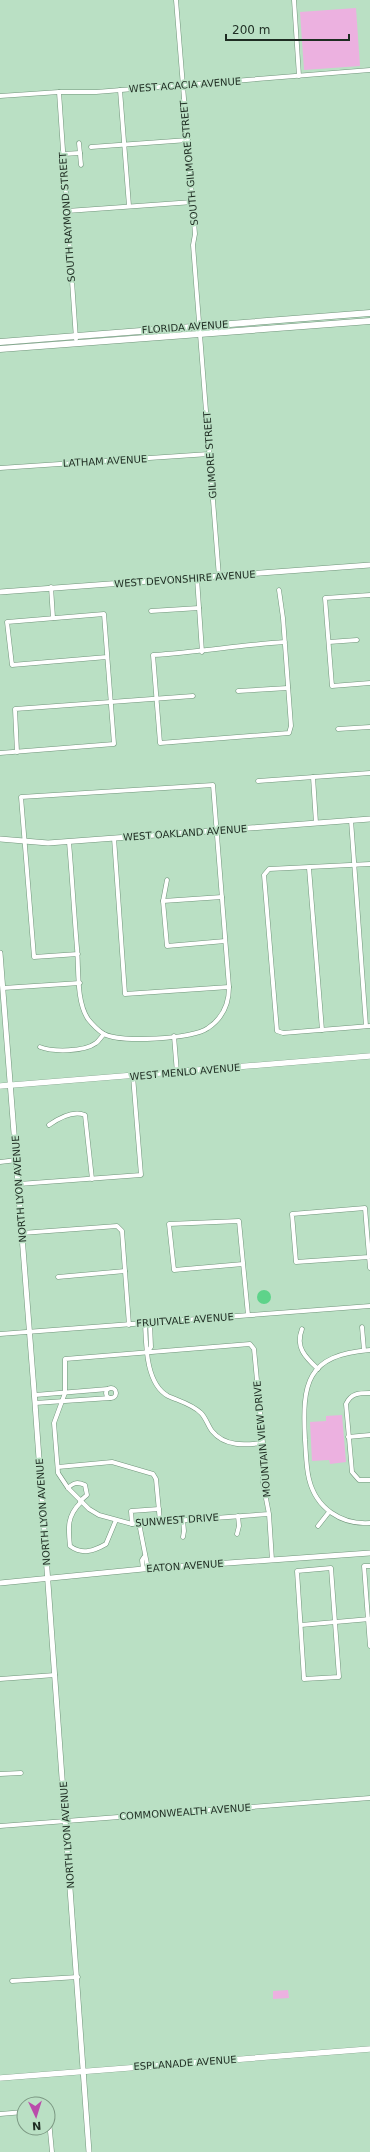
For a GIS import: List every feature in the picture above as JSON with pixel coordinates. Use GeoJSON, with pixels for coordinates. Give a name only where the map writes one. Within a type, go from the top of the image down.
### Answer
{"type":"FeatureCollection","features":[{"type":"Feature","properties":{"kind":"main road","name":"FLORIDA AVENUE"},"geometry":{"type":"LineString","coordinates":[[0,342],[370,313]]}},
{"type":"Feature","properties":{"kind":"main road"},"geometry":{"type":"LineString","coordinates":[[281,328],[289,324],[328,321],[342,315]]}},
{"type":"Feature","properties":{"kind":"main road"},"geometry":{"type":"LineString","coordinates":[[334,323],[344,318],[370,316]]}},
{"type":"Feature","properties":{"kind":"main road","name":"FLORIDA AVENUE"},"geometry":{"type":"LineString","coordinates":[[0,349],[370,321]]}},
{"type":"Feature","properties":{"kind":"main road","name":"WEST MENLO AVENUE"},"geometry":{"type":"LineString","coordinates":[[0,1086],[177,1073],[370,1056]]}},
{"type":"Feature","properties":{"kind":"main road","name":"ESPLANADE AVENUE"},"geometry":{"type":"LineString","coordinates":[[0,2078],[370,2049]]}},
{"type":"Feature","properties":{"kind":"street","name":"SOUTH GILMORE STREET"},"geometry":{"type":"LineString","coordinates":[[176,0],[193,202],[195,234],[193,245],[201,334]]}},
{"type":"Feature","properties":{"kind":"street"},"geometry":{"type":"LineString","coordinates":[[294,0],[299,76]]}},
{"type":"Feature","properties":{"kind":"street"},"geometry":{"type":"LineString","coordinates":[[292,64],[298,64]]}},
{"type":"Feature","properties":{"kind":"street","name":"WEST ACACIA AVENUE"},"geometry":{"type":"LineString","coordinates":[[0,96],[120,90],[370,70]]}},
{"type":"Feature","properties":{"kind":"street"},"geometry":{"type":"LineString","coordinates":[[120,90],[129,206]]}},
{"type":"Feature","properties":{"kind":"street","name":"SOUTH RAYMOND STREET"},"geometry":{"type":"LineString","coordinates":[[59,92],[76,343]]}},
{"type":"Feature","properties":{"kind":"street"},"geometry":{"type":"LineString","coordinates":[[91,148],[188,140]]}},
{"type":"Feature","properties":{"kind":"street"},"geometry":{"type":"LineString","coordinates":[[79,143],[81,165]]}},
{"type":"Feature","properties":{"kind":"street"},"geometry":{"type":"LineString","coordinates":[[63,154],[80,153]]}},
{"type":"Feature","properties":{"kind":"street"},"geometry":{"type":"LineString","coordinates":[[67,211],[193,202]]}},
{"type":"Feature","properties":{"kind":"street","name":"GILMORE STREET"},"geometry":{"type":"LineString","coordinates":[[201,334],[219,577]]}},
{"type":"Feature","properties":{"kind":"street","name":"LATHAM AVENUE"},"geometry":{"type":"LineString","coordinates":[[0,468],[210,454]]}},
{"type":"Feature","properties":{"kind":"street","name":"WEST DEVONSHIRE AVENUE"},"geometry":{"type":"LineString","coordinates":[[0,592],[51,587],[219,577],[370,565]]}},
{"type":"Feature","properties":{"kind":"street"},"geometry":{"type":"LineString","coordinates":[[197,578],[202,652]]}},
{"type":"Feature","properties":{"kind":"street"},"geometry":{"type":"LineString","coordinates":[[51,587],[53,618]]}},
{"type":"Feature","properties":{"kind":"street"},"geometry":{"type":"LineString","coordinates":[[279,590],[285,642],[291,726],[289,733],[160,743],[154,655],[202,652],[236,646],[285,642]]}},
{"type":"Feature","properties":{"kind":"street"},"geometry":{"type":"LineString","coordinates":[[370,595],[325,598],[332,686],[370,683]]}},
{"type":"Feature","properties":{"kind":"street"},"geometry":{"type":"LineString","coordinates":[[151,611],[199,608]]}},
{"type":"Feature","properties":{"kind":"street"},"geometry":{"type":"LineString","coordinates":[[0,753],[114,744],[104,614],[7,622],[12,665],[107,656]]}},
{"type":"Feature","properties":{"kind":"street"},"geometry":{"type":"LineString","coordinates":[[329,642],[356,640]]}},
{"type":"Feature","properties":{"kind":"street"},"geometry":{"type":"LineString","coordinates":[[238,692],[288,688]]}},
{"type":"Feature","properties":{"kind":"street"},"geometry":{"type":"LineString","coordinates":[[17,752],[15,709],[193,696]]}},
{"type":"Feature","properties":{"kind":"street"},"geometry":{"type":"LineString","coordinates":[[338,729],[370,727]]}},
{"type":"Feature","properties":{"kind":"street"},"geometry":{"type":"LineString","coordinates":[[258,781],[370,772]]}},
{"type":"Feature","properties":{"kind":"street"},"geometry":{"type":"LineString","coordinates":[[313,777],[316,823]]}},
{"type":"Feature","properties":{"kind":"street"},"geometry":{"type":"LineString","coordinates":[[69,842],[78,954],[81,1001],[88,1019],[104,1034],[120,1039],[194,1034],[208,1029],[223,1013],[227,1004],[229,987],[213,785],[21,797],[34,957],[78,954]]}},
{"type":"Feature","properties":{"kind":"street","name":"WEST OAKLAND AVENUE"},"geometry":{"type":"LineString","coordinates":[[0,839],[48,843],[69,842],[370,819]]}},
{"type":"Feature","properties":{"kind":"street"},"geometry":{"type":"LineString","coordinates":[[351,820],[354,865],[368,1026],[322,1030],[277,1031],[264,875],[269,869],[309,868],[354,865],[370,864]]}},
{"type":"Feature","properties":{"kind":"street"},"geometry":{"type":"LineString","coordinates":[[114,838],[125,994],[229,987]]}},
{"type":"Feature","properties":{"kind":"street"},"geometry":{"type":"LineString","coordinates":[[309,868],[322,1030]]}},
{"type":"Feature","properties":{"kind":"street"},"geometry":{"type":"LineString","coordinates":[[167,880],[163,901],[167,946],[225,941]]}},
{"type":"Feature","properties":{"kind":"street"},"geometry":{"type":"LineString","coordinates":[[163,901],[222,896]]}},
{"type":"Feature","properties":{"kind":"street","name":"NORTH LYON AVENUE"},"geometry":{"type":"LineString","coordinates":[[0,953],[35,1395],[78,1977],[89,2152]]}},
{"type":"Feature","properties":{"kind":"street"},"geometry":{"type":"LineString","coordinates":[[3,988],[80,983]]}},
{"type":"Feature","properties":{"kind":"street"},"geometry":{"type":"LineString","coordinates":[[40,1047],[50,1051],[81,1048],[95,1044],[104,1034]]}},
{"type":"Feature","properties":{"kind":"street"},"geometry":{"type":"LineString","coordinates":[[174,1036],[177,1073]]}},
{"type":"Feature","properties":{"kind":"street"},"geometry":{"type":"LineString","coordinates":[[19,1184],[141,1175],[133,1076]]}},
{"type":"Feature","properties":{"kind":"street"},"geometry":{"type":"LineString","coordinates":[[49,1125],[59,1117],[81,1113],[85,1115],[87,1119],[92,1179]]}},
{"type":"Feature","properties":{"kind":"street"},"geometry":{"type":"LineString","coordinates":[[0,1162],[17,1160]]}},
{"type":"Feature","properties":{"kind":"street"},"geometry":{"type":"LineString","coordinates":[[369,1257],[296,1262],[292,1214],[365,1208],[370,1268]]}},
{"type":"Feature","properties":{"kind":"street"},"geometry":{"type":"LineString","coordinates":[[243,1264],[174,1270],[169,1224],[239,1221],[248,1315]]}},
{"type":"Feature","properties":{"kind":"street"},"geometry":{"type":"LineString","coordinates":[[22,1233],[117,1226],[122,1231],[129,1324]]}},
{"type":"Feature","properties":{"kind":"street"},"geometry":{"type":"LineString","coordinates":[[58,1277],[125,1271]]}},
{"type":"Feature","properties":{"kind":"street","name":"FRUITVALE AVENUE"},"geometry":{"type":"LineString","coordinates":[[0,1334],[370,1306]]}},
{"type":"Feature","properties":{"kind":"street"},"geometry":{"type":"LineString","coordinates":[[145,1323],[146,1348],[148,1351],[151,1375],[156,1385],[163,1393],[183,1401],[201,1413],[212,1432],[223,1441],[244,1445],[263,1443]]}},
{"type":"Feature","properties":{"kind":"street"},"geometry":{"type":"LineString","coordinates":[[148,1351],[151,1348],[150,1323]]}},
{"type":"Feature","properties":{"kind":"street"},"geometry":{"type":"LineString","coordinates":[[362,1327],[364,1350]]}},
{"type":"Feature","properties":{"kind":"street"},"geometry":{"type":"LineString","coordinates":[[302,1328],[299,1342],[301,1350],[306,1358],[318,1369]]}},
{"type":"Feature","properties":{"kind":"street","name":"MOUNTAIN VIEW DRIVE"},"geometry":{"type":"LineString","coordinates":[[148,1351],[249,1344],[254,1349],[263,1443],[263,1483],[269,1514],[272,1560]]}},
{"type":"Feature","properties":{"kind":"street"},"geometry":{"type":"LineString","coordinates":[[370,1350],[344,1352],[325,1362],[318,1369],[308,1384],[304,1402],[307,1469],[309,1480],[317,1498],[329,1512],[353,1524],[370,1523]]}},
{"type":"Feature","properties":{"kind":"street","name":"SUNWEST DRIVE"},"geometry":{"type":"LineString","coordinates":[[148,1351],[66,1359],[64,1401],[54,1423],[58,1473],[68,1488],[81,1502],[99,1515],[132,1524],[269,1514]]}},
{"type":"Feature","properties":{"kind":"street"},"geometry":{"type":"LineString","coordinates":[[35,1395],[112,1388],[116,1391],[115,1396],[110,1398],[35,1403]]}},
{"type":"Feature","properties":{"kind":"street"},"geometry":{"type":"LineString","coordinates":[[108,1389],[106,1393],[110,1398]]}},
{"type":"Feature","properties":{"kind":"street"},"geometry":{"type":"LineString","coordinates":[[370,1392],[356,1393],[349,1398],[346,1404],[352,1472],[359,1480],[370,1480]]}},
{"type":"Feature","properties":{"kind":"street"},"geometry":{"type":"LineString","coordinates":[[52,1394],[52,1402]]}},
{"type":"Feature","properties":{"kind":"street"},"geometry":{"type":"LineString","coordinates":[[348,1437],[370,1436]]}},
{"type":"Feature","properties":{"kind":"street"},"geometry":{"type":"LineString","coordinates":[[58,1467],[112,1462],[153,1474],[156,1480],[160,1522]]}},
{"type":"Feature","properties":{"kind":"street"},"geometry":{"type":"LineString","coordinates":[[68,1488],[73,1484],[80,1482],[85,1485],[87,1495],[72,1512],[69,1523],[70,1546],[76,1550],[90,1551],[106,1544],[116,1520]]}},
{"type":"Feature","properties":{"kind":"street"},"geometry":{"type":"LineString","coordinates":[[132,1524],[132,1511],[159,1509]]}},
{"type":"Feature","properties":{"kind":"street"},"geometry":{"type":"LineString","coordinates":[[318,1526],[329,1512]]}},
{"type":"Feature","properties":{"kind":"street"},"geometry":{"type":"LineString","coordinates":[[237,1534],[238,1516]]}},
{"type":"Feature","properties":{"kind":"street"},"geometry":{"type":"LineString","coordinates":[[183,1520],[183,1537]]}},
{"type":"Feature","properties":{"kind":"street"},"geometry":{"type":"LineString","coordinates":[[140,1523],[144,1557],[147,1560],[145,1569]]}},
{"type":"Feature","properties":{"kind":"street","name":"EATON AVENUE"},"geometry":{"type":"LineString","coordinates":[[0,1583],[145,1569],[370,1553]]}},
{"type":"Feature","properties":{"kind":"street"},"geometry":{"type":"LineString","coordinates":[[370,1566],[364,1566],[370,1646]]}},
{"type":"Feature","properties":{"kind":"street"},"geometry":{"type":"LineString","coordinates":[[331,1568],[339,1677],[304,1679],[301,1625],[297,1571],[331,1568]]}},
{"type":"Feature","properties":{"kind":"street"},"geometry":{"type":"LineString","coordinates":[[301,1625],[369,1619]]}},
{"type":"Feature","properties":{"kind":"street"},"geometry":{"type":"LineString","coordinates":[[0,1679],[55,1675]]}},
{"type":"Feature","properties":{"kind":"street"},"geometry":{"type":"LineString","coordinates":[[0,1774],[22,1773]]}},
{"type":"Feature","properties":{"kind":"street","name":"COMMONWEALTH AVENUE"},"geometry":{"type":"LineString","coordinates":[[0,1826],[370,1798]]}},
{"type":"Feature","properties":{"kind":"street"},"geometry":{"type":"LineString","coordinates":[[12,1981],[78,1977]]}},
{"type":"Feature","properties":{"kind":"street"},"geometry":{"type":"LineString","coordinates":[[0,2114],[16,2113]]}},
{"type":"Feature","properties":{"kind":"street"},"geometry":{"type":"LineString","coordinates":[[50,2136],[52,2152]]}},
{"type":"Feature","properties":{"kind":"shaded area"},"geometry":{"type":"Polygon","coordinates":[[[356,8],[360,66],[304,70],[300,12],[356,8]]]}},
{"type":"Feature","properties":{"kind":"shaded area"},"geometry":{"type":"Polygon","coordinates":[[[261,1290],[267,1290],[271,1294],[271,1300],[267,1304],[261,1304],[257,1300],[257,1294],[261,1290]]]}},
{"type":"Feature","properties":{"kind":"shaded area"},"geometry":{"type":"Polygon","coordinates":[[[342,1415],[346,1462],[330,1464],[329,1460],[312,1461],[310,1422],[326,1421],[326,1416],[342,1415]]]}},
{"type":"Feature","properties":{"kind":"shaded area"},"geometry":{"type":"Polygon","coordinates":[[[288,1990],[289,1998],[273,1999],[273,1991],[288,1990]]]}}]}
